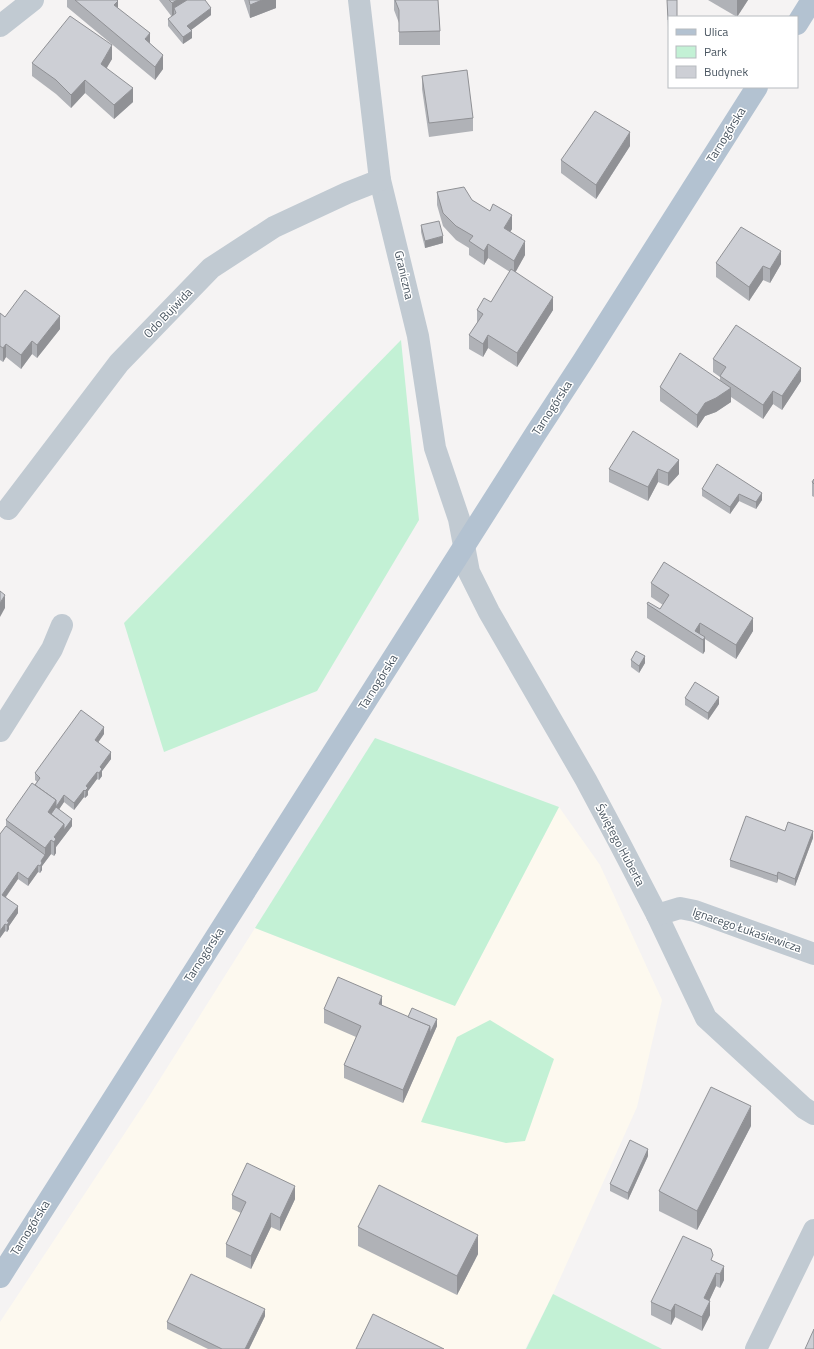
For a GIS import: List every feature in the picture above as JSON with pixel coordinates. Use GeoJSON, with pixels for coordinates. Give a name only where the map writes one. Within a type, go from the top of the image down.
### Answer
{"type":"FeatureCollection","features":[{"type":"Feature","properties":{"kind":"main road"},"geometry":{"type":"LineString","coordinates":[[798,22],[812,0]]}},
{"type":"Feature","properties":{"kind":"main road","name":"Tarnogórska"},"geometry":{"type":"LineString","coordinates":[[0,1277],[756,88]]}},
{"type":"Feature","properties":{"kind":"street"},"geometry":{"type":"LineString","coordinates":[[0,26],[33,0]]}},
{"type":"Feature","properties":{"kind":"street","name":"Graniczna"},"geometry":{"type":"LineString","coordinates":[[359,0],[380,180],[418,336],[435,448],[459,519],[464,546]]}},
{"type":"Feature","properties":{"kind":"street","name":"Odo Bujwida"},"geometry":{"type":"LineString","coordinates":[[8,509],[119,363],[211,268],[274,227],[347,193],[380,180]]}},
{"type":"Feature","properties":{"kind":"street","name":"Świętego Huberta"},"geometry":{"type":"LineString","coordinates":[[464,546],[469,572],[489,612],[586,780],[657,915],[706,1018],[804,1108],[814,1114]]}},
{"type":"Feature","properties":{"kind":"street"},"geometry":{"type":"LineString","coordinates":[[0,731],[52,649],[62,625]]}},
{"type":"Feature","properties":{"kind":"street","name":"Ignacego Łukasiewicza"},"geometry":{"type":"LineString","coordinates":[[657,915],[680,908],[695,911],[814,954]]}},
{"type":"Feature","properties":{"kind":"street"},"geometry":{"type":"LineString","coordinates":[[756,1349],[814,1230]]}},
{"type":"Feature","properties":{"kind":"shaded area"},"geometry":{"type":"Polygon","coordinates":[[[559,807],[600,865],[662,1000],[637,1107],[553,1294],[525,1349],[0,1349],[0,1322],[148,1098],[255,928],[455,1006],[559,807]]]}},
{"type":"Feature","properties":{"kind":"green space"},"geometry":{"type":"Polygon","coordinates":[[[401,340],[419,520],[317,691],[164,752],[124,623],[401,340]]]}},
{"type":"Feature","properties":{"kind":"green space"},"geometry":{"type":"Polygon","coordinates":[[[375,738],[559,807],[455,1006],[255,928],[375,738]]]}},
{"type":"Feature","properties":{"kind":"green space"},"geometry":{"type":"Polygon","coordinates":[[[490,1020],[554,1059],[525,1141],[506,1143],[421,1122],[457,1037],[490,1020]]]}},
{"type":"Feature","properties":{"kind":"green space"},"geometry":{"type":"Polygon","coordinates":[[[553,1294],[662,1349],[526,1349],[553,1294]]]}},
{"type":"Feature","properties":{"kind":"building"},"geometry":{"type":"Polygon","coordinates":[[[75,0],[117,0],[118,1],[114,5],[150,33],[145,39],[163,55],[155,67],[75,0]]]}},
{"type":"Feature","properties":{"kind":"building"},"geometry":{"type":"Polygon","coordinates":[[[169,0],[177,0],[172,3],[169,0]]]}},
{"type":"Feature","properties":{"kind":"building"},"geometry":{"type":"Polygon","coordinates":[[[187,0],[205,0],[211,8],[187,26],[192,31],[183,37],[168,19],[176,13],[174,8],[187,0]]]}},
{"type":"Feature","properties":{"kind":"building"},"geometry":{"type":"Polygon","coordinates":[[[249,0],[262,0],[250,5],[249,0]]]}},
{"type":"Feature","properties":{"kind":"building"},"geometry":{"type":"Polygon","coordinates":[[[395,0],[438,0],[440,31],[399,32],[399,10],[395,0]]]}},
{"type":"Feature","properties":{"kind":"building"},"geometry":{"type":"Polygon","coordinates":[[[667,0],[677,0],[677,16],[668,16],[668,20],[667,0]]]}},
{"type":"Feature","properties":{"kind":"building"},"geometry":{"type":"Polygon","coordinates":[[[70,16],[112,45],[101,64],[133,88],[114,105],[85,80],[71,95],[56,80],[32,63],[70,16]]]}},
{"type":"Feature","properties":{"kind":"building"},"geometry":{"type":"Polygon","coordinates":[[[467,70],[473,118],[429,123],[422,76],[467,70]]]}},
{"type":"Feature","properties":{"kind":"building"},"geometry":{"type":"Polygon","coordinates":[[[595,111],[630,132],[596,185],[561,160],[595,111]]]}},
{"type":"Feature","properties":{"kind":"building"},"geometry":{"type":"Polygon","coordinates":[[[464,187],[472,200],[490,211],[493,204],[512,215],[504,228],[525,241],[514,261],[488,244],[484,251],[469,241],[473,236],[456,226],[443,213],[437,192],[464,187]]]}},
{"type":"Feature","properties":{"kind":"building"},"geometry":{"type":"Polygon","coordinates":[[[439,221],[443,236],[425,241],[421,225],[439,221]]]}},
{"type":"Feature","properties":{"kind":"building"},"geometry":{"type":"Polygon","coordinates":[[[741,227],[781,251],[770,269],[763,266],[749,287],[716,263],[741,227]]]}},
{"type":"Feature","properties":{"kind":"building"},"geometry":{"type":"Polygon","coordinates":[[[511,269],[553,297],[517,353],[488,335],[483,344],[469,335],[483,314],[477,310],[484,298],[491,302],[511,269]]]}},
{"type":"Feature","properties":{"kind":"building"},"geometry":{"type":"Polygon","coordinates":[[[25,290],[60,316],[37,345],[32,341],[21,355],[6,344],[3,348],[0,346],[0,313],[5,317],[25,290]]]}},
{"type":"Feature","properties":{"kind":"building"},"geometry":{"type":"Polygon","coordinates":[[[736,325],[801,368],[782,396],[773,391],[763,405],[720,376],[726,367],[713,359],[736,325]]]}},
{"type":"Feature","properties":{"kind":"building"},"geometry":{"type":"Polygon","coordinates":[[[680,353],[731,388],[705,403],[697,415],[660,387],[680,353]]]}},
{"type":"Feature","properties":{"kind":"building"},"geometry":{"type":"Polygon","coordinates":[[[633,431],[679,460],[668,473],[658,469],[648,487],[609,469],[633,431]]]}},
{"type":"Feature","properties":{"kind":"building"},"geometry":{"type":"Polygon","coordinates":[[[717,464],[762,493],[756,502],[739,494],[730,507],[702,489],[717,464]]]}},
{"type":"Feature","properties":{"kind":"building"},"geometry":{"type":"Polygon","coordinates":[[[664,562],[753,618],[736,645],[700,623],[695,631],[705,637],[703,640],[647,604],[648,602],[660,609],[669,595],[651,583],[664,562]]]}},
{"type":"Feature","properties":{"kind":"building"},"geometry":{"type":"Polygon","coordinates":[[[0,591],[5,595],[0,603],[0,591]]]}},
{"type":"Feature","properties":{"kind":"building"},"geometry":{"type":"Polygon","coordinates":[[[636,651],[645,656],[639,666],[631,660],[636,651]]]}},
{"type":"Feature","properties":{"kind":"building"},"geometry":{"type":"Polygon","coordinates":[[[695,682],[719,697],[708,713],[685,698],[695,682]]]}},
{"type":"Feature","properties":{"kind":"building"},"geometry":{"type":"Polygon","coordinates":[[[81,710],[104,727],[95,740],[111,752],[100,767],[102,769],[99,773],[97,772],[86,786],[88,788],[85,791],[84,790],[74,803],[64,795],[56,807],[56,800],[35,785],[40,778],[35,773],[81,710]]]}},
{"type":"Feature","properties":{"kind":"building"},"geometry":{"type":"Polygon","coordinates":[[[32,783],[56,800],[48,812],[64,824],[54,837],[56,839],[54,842],[51,840],[45,848],[6,820],[32,783]]]}},
{"type":"Feature","properties":{"kind":"building"},"geometry":{"type":"Polygon","coordinates":[[[56,807],[72,819],[64,830],[64,824],[51,814],[56,807]]]}},
{"type":"Feature","properties":{"kind":"building"},"geometry":{"type":"Polygon","coordinates":[[[746,816],[785,831],[788,822],[813,831],[795,879],[778,872],[777,876],[730,860],[746,816]]]}},
{"type":"Feature","properties":{"kind":"building"},"geometry":{"type":"Polygon","coordinates":[[[6,826],[45,855],[40,866],[38,865],[28,879],[18,872],[2,895],[18,906],[7,921],[9,922],[7,925],[5,924],[0,931],[0,834],[6,826]]]}},
{"type":"Feature","properties":{"kind":"building"},"geometry":{"type":"Polygon","coordinates":[[[338,977],[382,996],[379,1004],[430,1026],[403,1090],[344,1065],[361,1026],[324,1009],[338,977]]]}},
{"type":"Feature","properties":{"kind":"building"},"geometry":{"type":"Polygon","coordinates":[[[412,1008],[437,1019],[430,1033],[430,1026],[408,1017],[412,1008]]]}},
{"type":"Feature","properties":{"kind":"building"},"geometry":{"type":"Polygon","coordinates":[[[711,1087],[751,1106],[697,1211],[659,1191],[711,1087]]]}},
{"type":"Feature","properties":{"kind":"building"},"geometry":{"type":"Polygon","coordinates":[[[630,1140],[648,1149],[628,1193],[610,1184],[630,1140]]]}},
{"type":"Feature","properties":{"kind":"building"},"geometry":{"type":"Polygon","coordinates":[[[247,1163],[295,1186],[280,1218],[271,1213],[251,1256],[226,1244],[246,1202],[232,1195],[247,1163]]]}},
{"type":"Feature","properties":{"kind":"building"},"geometry":{"type":"Polygon","coordinates":[[[379,1185],[478,1235],[457,1276],[358,1227],[379,1185]]]}},
{"type":"Feature","properties":{"kind":"building"},"geometry":{"type":"Polygon","coordinates":[[[683,1236],[711,1249],[713,1255],[711,1260],[724,1266],[720,1274],[716,1273],[704,1298],[710,1301],[702,1317],[675,1304],[671,1311],[651,1302],[683,1236]]]}},
{"type":"Feature","properties":{"kind":"building"},"geometry":{"type":"Polygon","coordinates":[[[191,1274],[265,1309],[245,1349],[222,1349],[167,1322],[191,1274]]]}},
{"type":"Feature","properties":{"kind":"building"},"geometry":{"type":"Polygon","coordinates":[[[373,1314],[444,1349],[356,1349],[373,1314]]]}},
{"type":"Feature","properties":{"kind":"building"},"geometry":{"type":"Polygon","coordinates":[[[814,1329],[814,1349],[805,1349],[814,1329]]]}}]}
